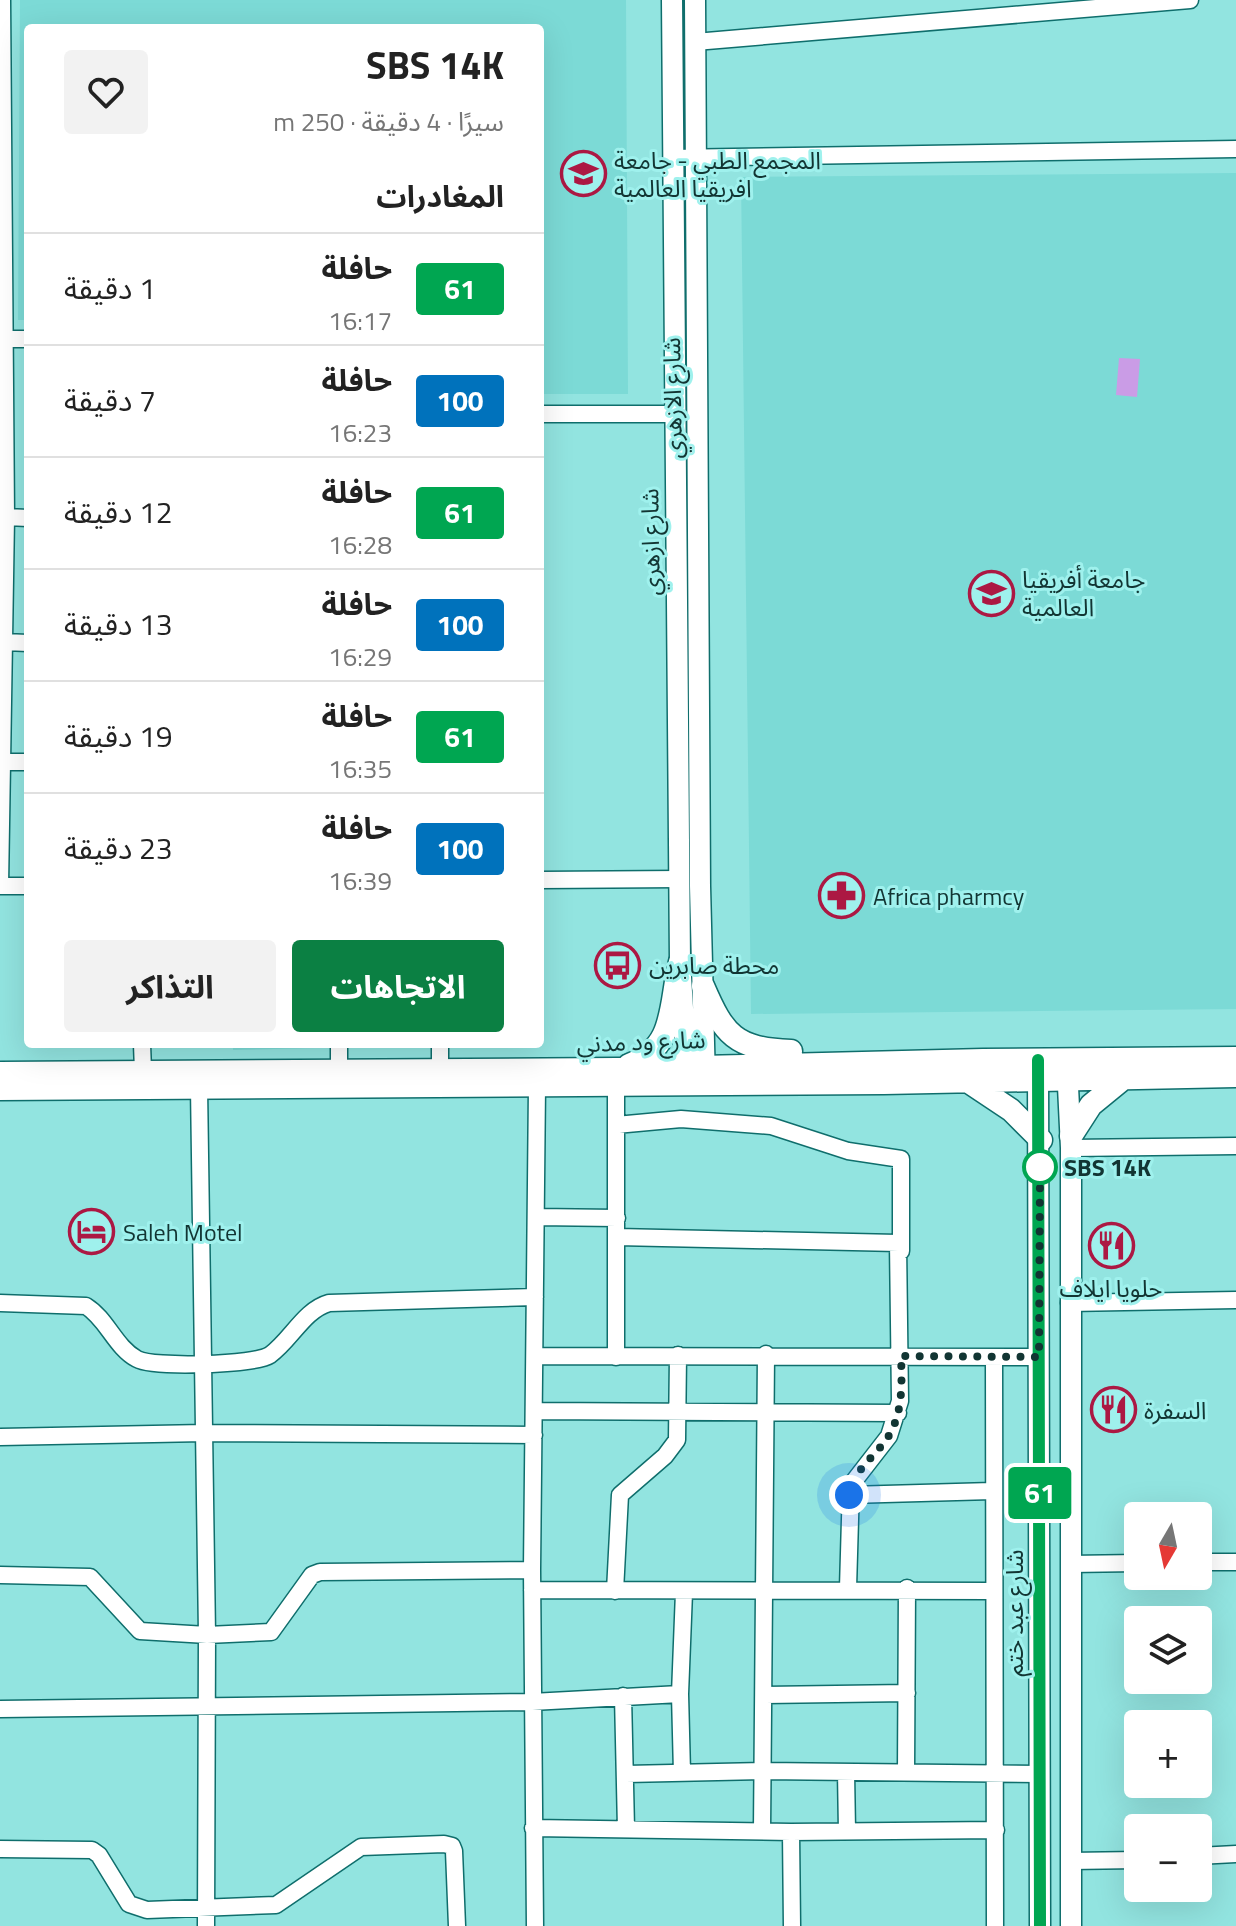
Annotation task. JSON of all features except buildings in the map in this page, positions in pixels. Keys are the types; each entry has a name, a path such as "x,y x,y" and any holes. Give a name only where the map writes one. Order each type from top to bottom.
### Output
{"highway":[{"path":"617,1077 661,1044 680,962"},
{"path":"703,986 727,1032 749,1046 794,1051 963,1051 983,1060"},
{"name":"شارع ود مدني","path":"696,1074 968,1081 1038,1070 1236,1058"},
{"name":"شارع ود مدني","path":"0,1089 537,1086 617,1077 983,1060 1038,1070"},
{"name":"شارع ود مدني","path":"1067,1069 1124,1078 1236,1076"},
{"name":"شارع ود مدني","path":"0,1073 440,1070 617,1077"},
{"path":"1071,1142 1091,1105 1124,1078"},
{"path":"968,1081 1011,1110 1041,1140"}],"main road":[{"name":"شارع ازهري","path":"672,0 675,414 690,794 680,879 680,962 696,1074"},
{"name":"شارع الازهري","path":"695,0 690,794 703,986 696,1074"},
{"path":"1067,1069 1071,1142 1071,1926"},
{"name":"شارع عبد ختم","path":"1038,1070 1041,1140 1040,1926"}],"street":[{"path":"2,0 3,444 6,517 0,886 24,886"},
{"path":"695,42 1003,8 1190,0"},
{"path":"672,158 1236,149"},
{"path":"4,339 24,339"},
{"path":"544,414 675,414"},
{"path":"6,517 24,518"},
{"path":"4,642 24,643"},
{"path":"2,762 24,762"},
{"path":"544,880 680,879"},
{"path":"142,1048 143,1071"},
{"path":"339,1048 339,1071"},
{"path":"440,1048 440,1070"},
{"path":"616,1357 617,1077"},
{"path":"535,1926 532,1570 537,1086"},
{"path":"199,1087 207,1635 206,1918"},
{"path":"616,1125 681,1119 771,1126 848,1151 901,1159 898,1413 889,1436 855,1477 849,1495 848,1588"},
{"path":"1071,1142 1236,1146"},
{"path":"536,1217 617,1218"},
{"path":"617,1237 898,1243 900,1284"},
{"path":"0,1303 86,1306 98,1313 128,1353 139,1361 204,1363 258,1361 268,1357 312,1312 329,1303 535,1297"},
{"path":"1069,1303 1236,1300"},
{"path":"536,1356 766,1354 1039,1357"},
{"path":"762,1831 766,1354"},
{"path":"615,1591 620,1495 677,1440 680,1411 678,1355"},
{"path":"994,1358 995,1926"},
{"path":"534,1411 898,1413"},
{"path":"0,1437 204,1433 534,1435"},
{"path":"849,1495 992,1491"},
{"path":"1212,1562 1236,1562"},
{"path":"1070,1564 1124,1563"},
{"path":"0,1575 90,1577 140,1631 207,1635 271,1632 312,1575 320,1572 532,1570"},
{"path":"532,1590 684,1592 907,1588 993,1591"},
{"path":"906,1772 907,1588"},
{"path":"682,1773 680,1694 684,1592"},
{"path":"765,1695 907,1693"},
{"path":"0,1709 207,1709 532,1702 680,1694"},
{"path":"623,1696 626,1829"},
{"path":"626,1774 763,1771 1040,1774"},
{"path":"846,1772 847,1831"},
{"path":"533,1828 791,1832 996,1830"},
{"path":"791,1832 792,1926"},
{"path":"0,1849 92,1850 99,1855 129,1904 137,1909 206,1918 276,1905 361,1847 444,1844 452,1846 454,1851 457,1926"},
{"path":"1212,1855 1236,1854"},
{"path":"1070,1861 1124,1860"}],"shaded area":[{"name":"المجمع الطبي - جامعة افريقيا العالمية","path":"20,0 626,0 628,394 544,394 544,24 24,24 24,320 18,320"},
{"name":"جامعة أفريقيا العالمية","path":"1236,173 1236,1009 751,1014 741,177"},
{"path":"1119,358 1140,359 1137,397 1116,395"},
{"path":"233,1048 315,1048 233,1050"}],"bus line":[{"name":"61","path":"1038,1060 1041,1140 1038,1260 1040,1926"}],"place":[{"name":"المجمع الطبي - جامعة افريقيا العالمية","path":"583,174"},
{"name":"جامعة أفريقيا العالمية","path":"991,593"},
{"name":"Africa pharmcy","path":"842,896"},
{"name":"محطة صابرين","path":"618,965"},
{"name":"SBS 14K","path":"1040,1167"},
{"name":"Saleh Motel","path":"92,1232"},
{"name":"حلويا ايلاف","path":"1111,1246"},
{"name":"السفرة","path":"1113,1410"}],"route":[{"path":"849,1495 855,1477 889,1436 898,1413 902,1383 901,1356 1039,1357 1040,1167"}]}
